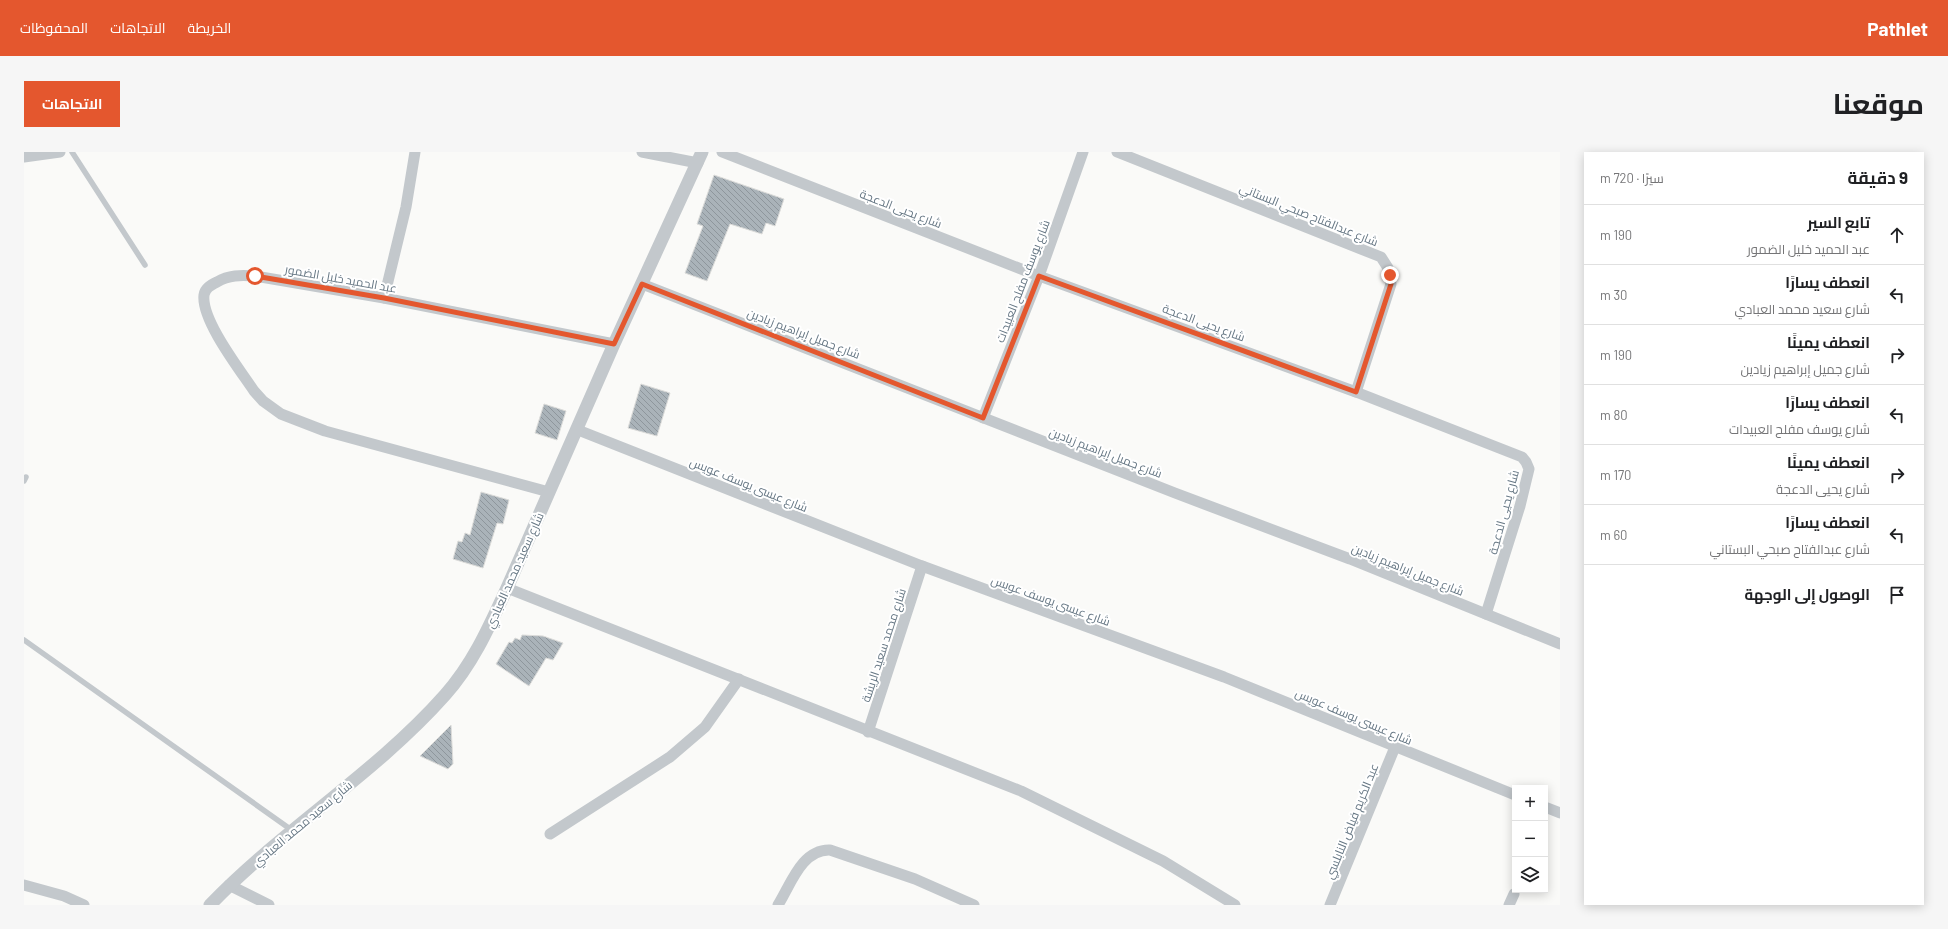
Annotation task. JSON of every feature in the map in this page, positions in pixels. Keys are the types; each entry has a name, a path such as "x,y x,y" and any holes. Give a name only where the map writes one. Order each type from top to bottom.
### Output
{"street":[{"path":"24,157 60,152"},
{"path":"384,298 406,207 415,152"},
{"path":"642,152 700,157"},
{"name":"شارع يحيى الدعجة","path":"722,152 1039,276 1356,392 1522,457 1529,469 1520,506 1486,614"},
{"name":"شارع يوسف مفلح العبيدات","path":"983,418 1039,276 1083,152"},
{"name":"شارع عبدالفتاح صبحي البستاني","path":"1117,152 1381,257 1388,268 1391,284 1356,392"},
{"name":"شارع سعيد محمد العبادي","path":"210,905 229,885 393,746 445,695 475,652 508,588 549,492 578,430 614,344 700,157"},
{"name":"عبد الحميد خليل الضمور","path":"549,492 324,430 281,414 263,401 254,392 212,326 206,312 204,294 207,288 227,276 241,275 384,298 614,344"},
{"name":"شارع جميل إبراهيم زيادين","path":"642,284 1175,493 1286,534 1560,644"},
{"name":"شارع عيسى يوسف عويس","path":"578,430 922,566 1224,678 1512,794"},
{"name":"شارع محمد سعيد الريشة","path":"868,732 922,566"},
{"path":"508,588 739,679 868,732 1021,791 1163,861 1235,905"},
{"path":"550,834 670,757 705,727 739,679"},
{"name":"عبد الكريم فياض النابلسي","path":"1330,905 1395,747"},
{"path":"1548,808 1560,813"},
{"path":"778,905 804,861 813,853 830,850 915,879 974,905"},
{"path":"24,885 64,896 84,905"},
{"path":"229,885 269,905"},
{"path":"1509,905 1514,894"}],"lane":[{"path":"72,152 145,265"},
{"path":"24,640 293,831"}],"building":[{"path":"714,175 784,199 775,226 766,223 762,234 730,224 707,281 685,273 703,226 697,224"},
{"path":"641,384 670,393 657,436 628,428"},
{"path":"544,404 566,411 557,440 535,433"},
{"path":"481,492 509,500 503,524 497,523 483,568 453,559 458,541 462,542 465,533 470,535"},
{"path":"522,635 543,636 563,643 553,660 546,658 529,686 496,664 509,642 512,643 515,638 520,640"},
{"path":"451,725 453,764 448,769 420,756"}],"route":[{"path":"255,276 384,298 614,344 642,284 983,418 1039,276 1356,392 1391,284 1390,275"}]}
